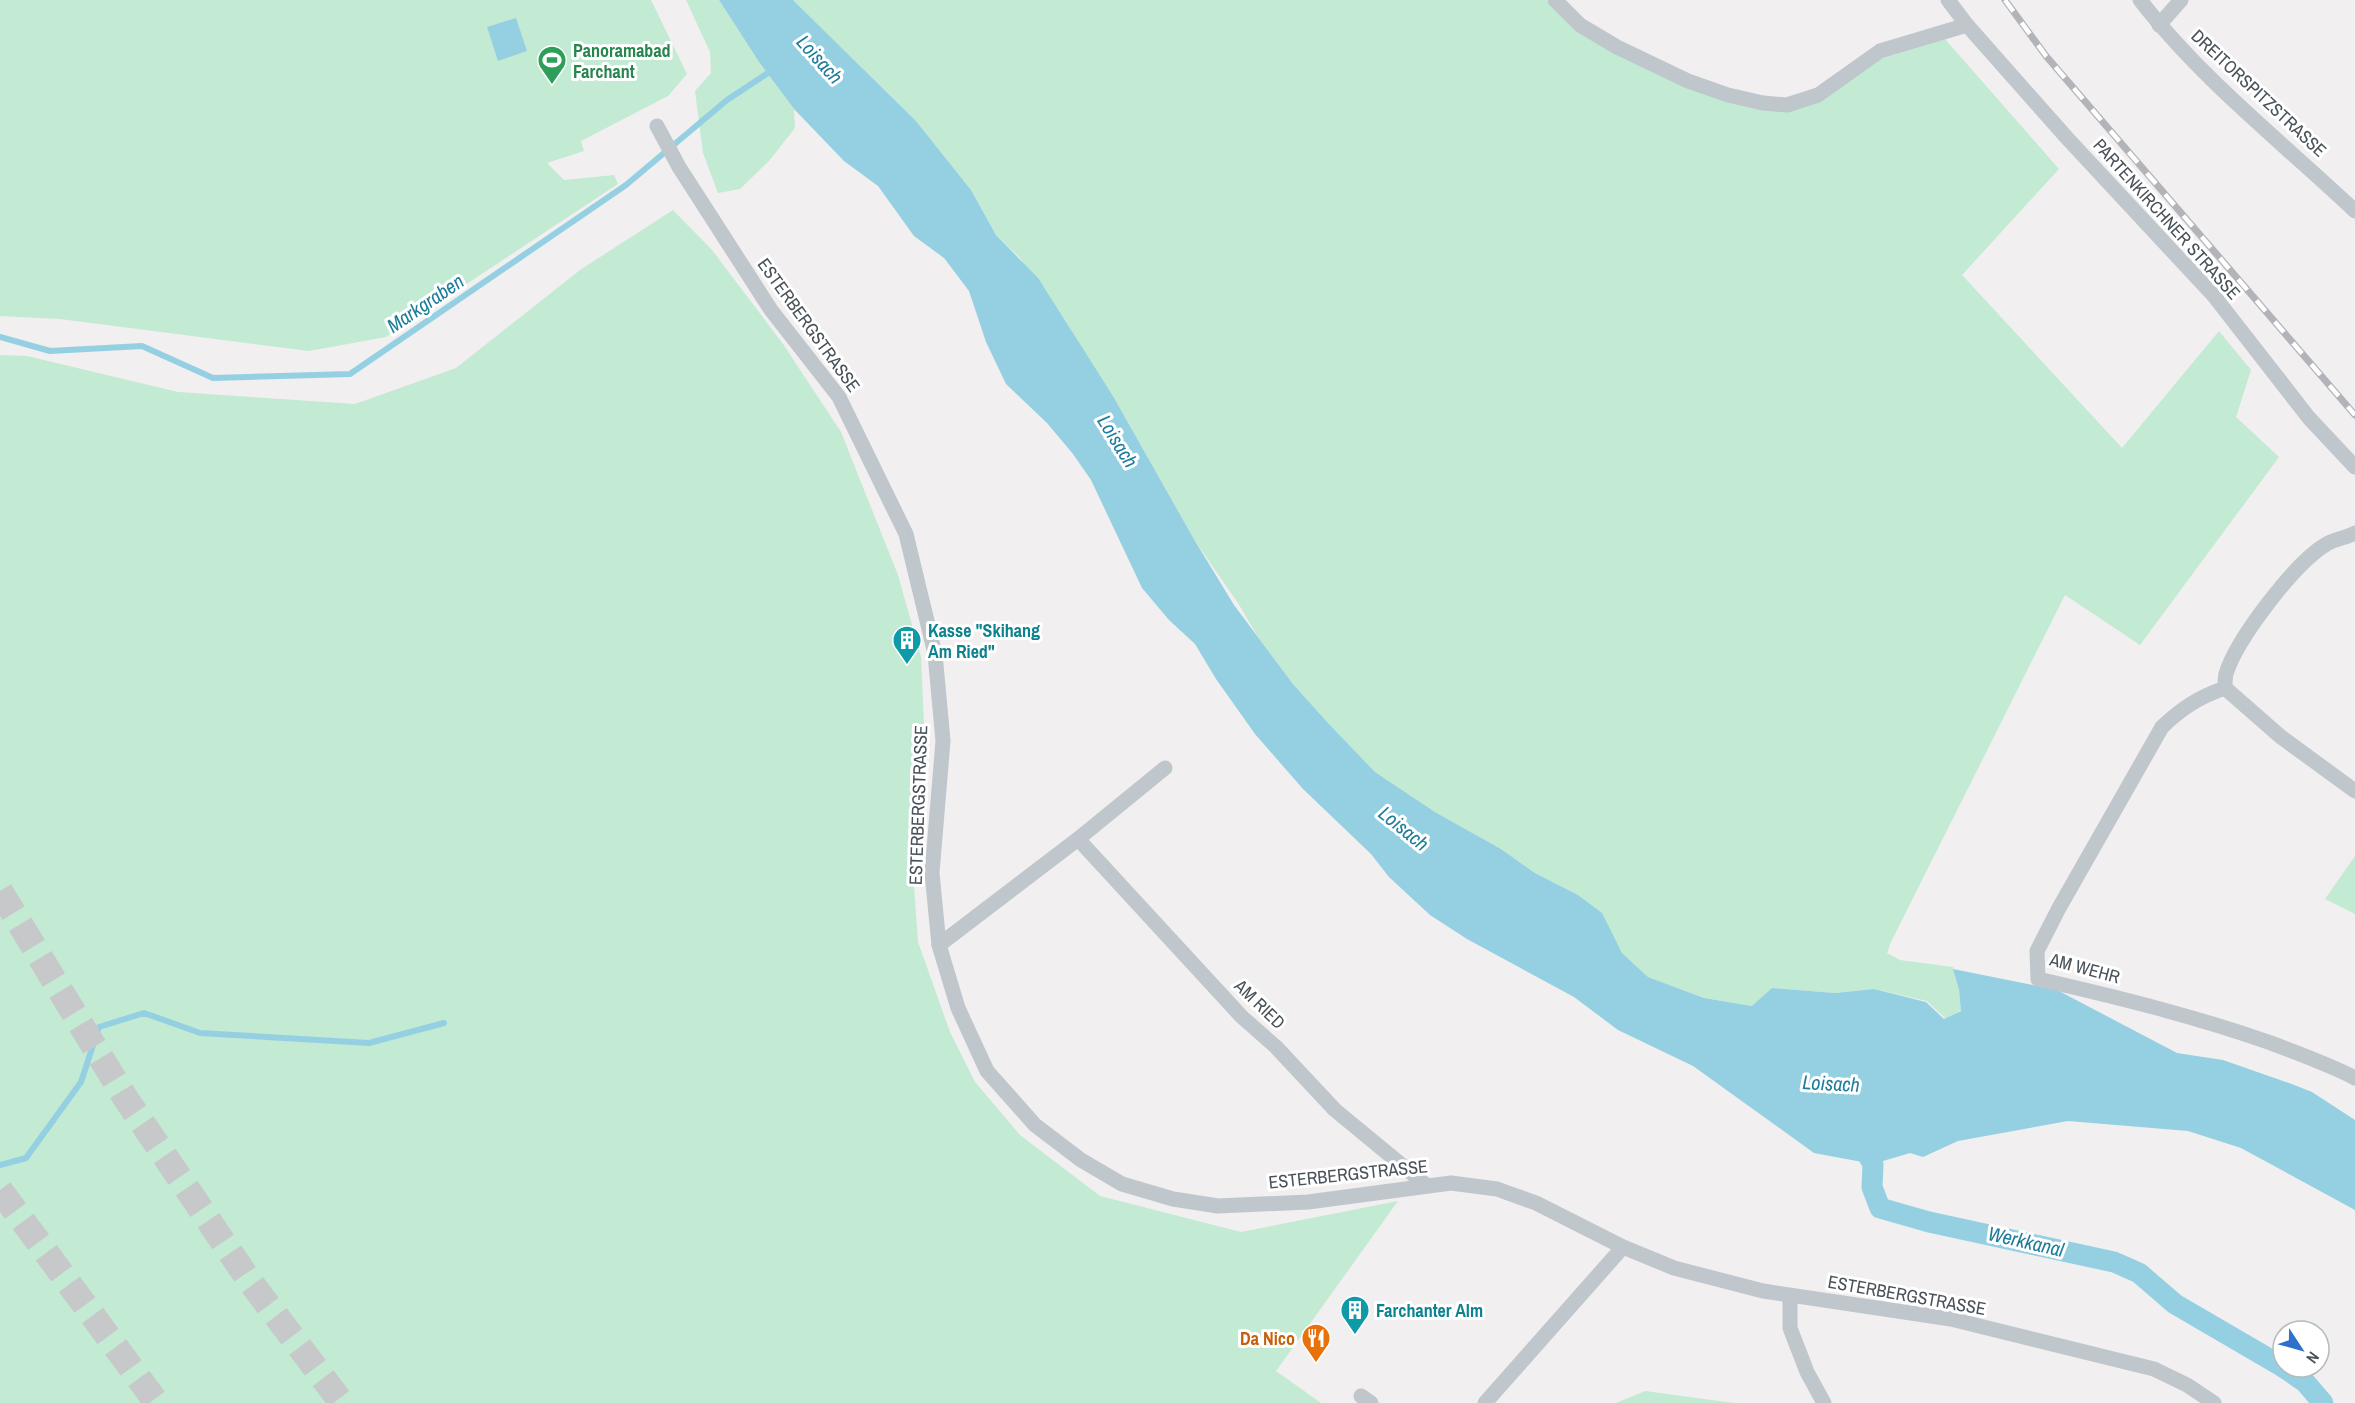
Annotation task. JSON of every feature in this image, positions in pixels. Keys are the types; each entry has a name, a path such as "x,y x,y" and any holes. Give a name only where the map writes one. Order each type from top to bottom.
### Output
{"street":[{"path":"1555,0 1580,25 1617,47 1681,78 1728,95 1763,103 1787,105 1818,95 1880,51 1967,25"},
{"name":"PARTENKIRCHNER STRASSE","path":"1948,0 1967,25 2067,138 2214,296 2309,418 2355,467"},
{"name":"DREITORSPITZSTRASSE","path":"2140,0 2159,25 2217,84 2355,211"},
{"path":"2159,25 2181,0"},
{"name":"ESTERBERGSTRASSE","path":"657,126 679,167 771,310 839,398 906,534 935,654 943,741 932,873 939,945 958,1008 987,1071 1035,1125 1081,1160 1122,1184 1173,1198 1218,1206 1308,1202 1451,1183 1497,1189 1536,1203 1623,1247 1674,1269 1790,1296 1951,1319 2154,1369 2187,1385 2214,1403"},
{"path":"2355,533 2326,544 2300,566 2262,613 2236,652 2226,675 2225,688 2281,737 2355,791"},
{"name":"AM WEHR","path":"2225,688 2202,696 2182,708 2162,727 2037,951 2038,979 2152,1005 2213,1022 2315,1060 2355,1078"},
{"path":"939,945 1078,839 1165,768"},
{"name":"AM RIED","path":"1078,839 1242,1017 1276,1047 1335,1110 1426,1185"},
{"path":"1485,1403 1623,1247"},
{"path":"1790,1296 1790,1328 1807,1372 1824,1403"}],"green space":[{"path":"0,0 651,0 687,74 668,96 581,141 584,151 547,163 564,180 614,175 618,184 386,337 309,351 60,319 0,316"},
{"path":"686,0 719,0 759,62 794,109 795,128 769,161 740,189 718,193 703,153 695,91 711,73 710,52"},
{"path":"793,0 1546,0 1577,30 1784,110 1878,60 1945,39 2059,169 1962,275 2122,448 2219,331 2251,370 2236,417 2279,457 2140,645 2065,595 1887,953 1900,960 1953,967 1961,1010 1946,1019 1927,1001 1874,989 1835,993 1772,988 1753,1006 1704,998 1648,977 1622,953 1613,936 1578,895 1535,873 1501,849 1435,812 1375,772 1329,724 1293,684 1258,637 1238,603 1195,541 1113,396 1020,258 996,235 971,190 916,121"},
{"path":"673,210 712,250 783,344 841,432 898,575 921,657 925,747 913,871 918,942 950,1032 975,1082 1020,1135 1100,1196 1241,1232 1398,1201 1276,1371 1321,1403 0,1403 0,355 27,356 178,392 355,404 456,368 580,270"},
{"path":"2355,856 2355,914 2325,899"},
{"path":"1645,1391 1734,1403 1616,1403"}],"water":[{"name":"Loisach","path":"719,0 793,0 916,121 971,190 996,235 1038,278 1113,396 1234,605 1293,684 1375,772 1435,812 1501,849 1535,873 1578,895 1602,913 1622,953 1648,977 1704,998 1752,1006 1772,988 1835,993 1874,989 1926,1002 1944,1019 1961,1011 1959,990 1953,969 2057,990 2177,1053 2223,1060 2289,1083 2312,1092 2355,1120 2355,1210 2241,1148 2188,1131 2068,1121 1958,1141 1923,1157 1910,1153 1873,1164 1814,1153 1693,1066 1618,1030 1574,997 1467,939 1430,915 1389,877 1371,854 1303,789 1255,734 1216,679 1195,644 1169,620 1142,588 1091,480 1073,454 1047,423 1006,384 986,342 969,291 944,258 914,236 878,186 844,161 794,109 759,62"},
{"path":"516,18 527,51 498,61 487,27"}],"waterway":[{"name":"Markgraben","path":"0,337 50,351 142,346 213,378 350,374 626,185 727,100 774,69"},
{"path":"0,1165 26,1158 81,1082 99,1027 144,1013 200,1033 369,1043 444,1023"},
{"name":"Werkkanal","path":"1859,1140 1873,1164 1872,1187 1880,1208 1929,1222 2114,1262 2139,1273 2175,1304 2271,1360"},
{"name":"Werkkanal","path":"2301,1379 2323,1403"}],"tunnel":[{"path":"0,891 126,1099 249,1280 342,1403"},
{"path":"0,1190 157,1403"}],"railway":[{"path":"2005,0 2046,56 2355,415"}],"place":[{"name":"Panoramabad Farchant","path":"552,86"},
{"name":"Kasse \"Skihang Am Ried\"","path":"907,666"},
{"name":"Farchanter Alm","path":"1355,1336"},
{"name":"Da Nico","path":"1316,1364"}]}
